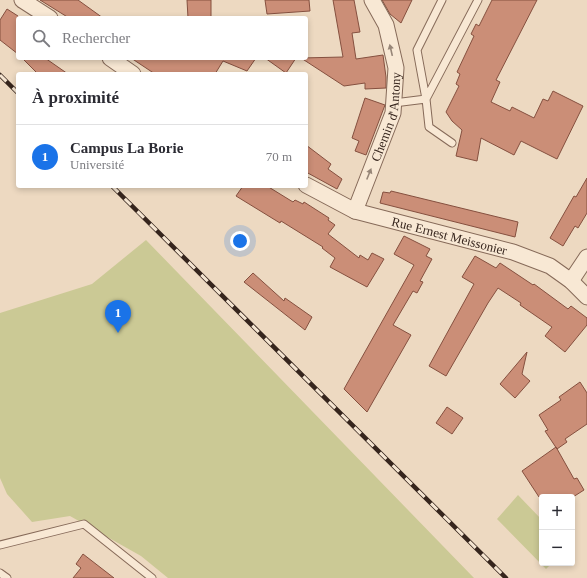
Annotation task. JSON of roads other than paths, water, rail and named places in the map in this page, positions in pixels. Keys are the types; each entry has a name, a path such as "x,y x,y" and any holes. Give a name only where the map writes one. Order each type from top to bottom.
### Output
{"street":[{"path":"22,0 47,16"},
{"name":"Chemin d'Antony","path":"355,211 393,113 394,102 396,68 386,26 372,0"},
{"path":"113,60 130,72"},
{"name":"Rue Ernest Meissonier","path":"308,186 355,211 514,252 550,266 572,281 587,297"},
{"path":"572,281 587,257"}],"lane":[{"path":"442,0 417,50 426,99 429,127 452,143"},
{"path":"426,99 478,0"},
{"path":"394,102 426,99"},
{"path":"0,545 84,524 152,578"},
{"path":"0,573 7,578"}],"railway":[{"path":"0,75 16,91"},
{"path":"114,188 506,578"}],"place":[{"name":"Campus La Borie","path":"118,333"}]}
